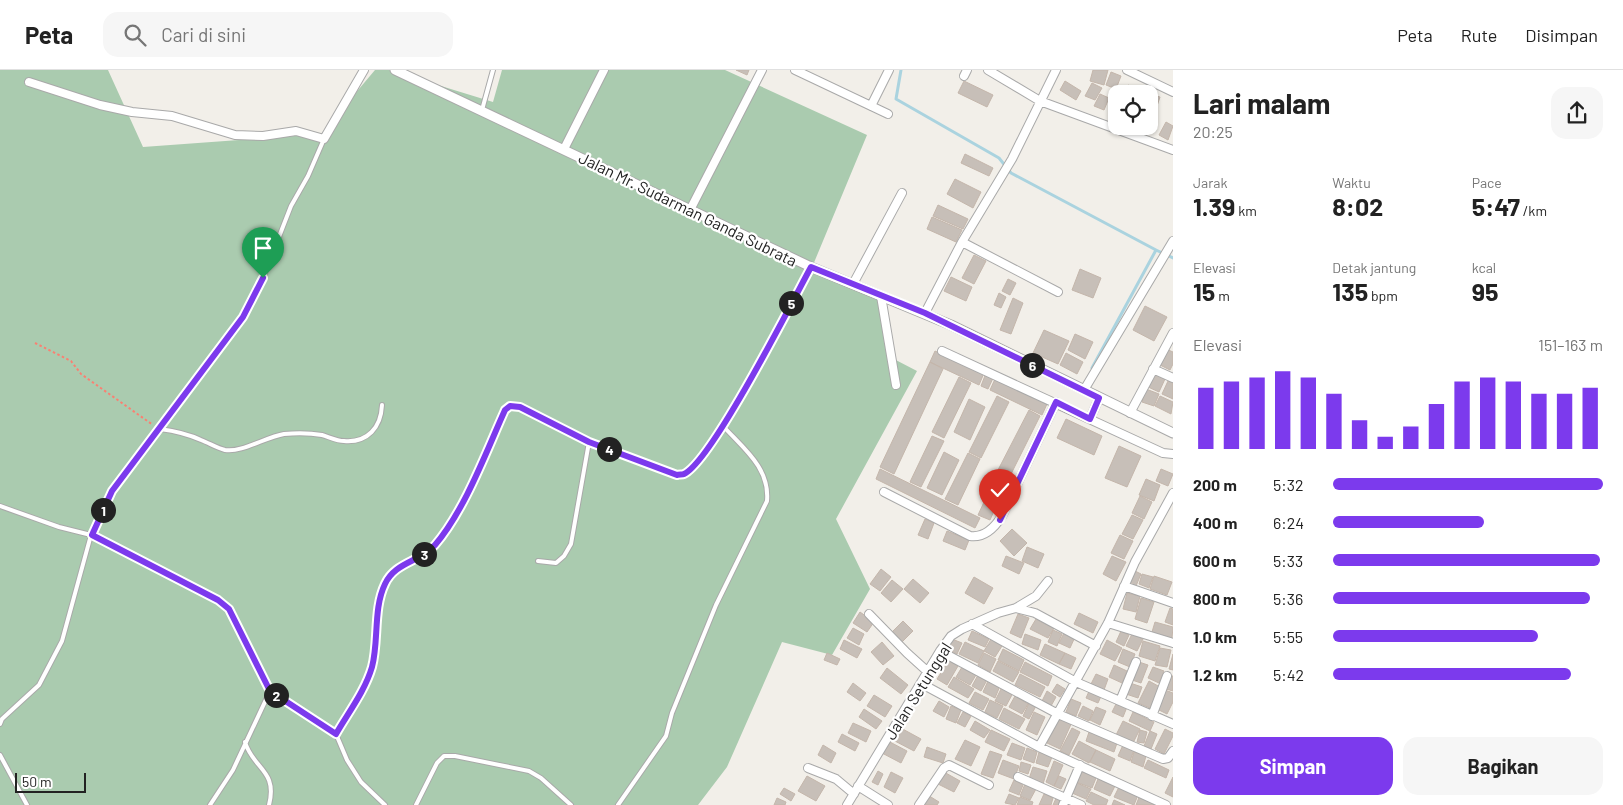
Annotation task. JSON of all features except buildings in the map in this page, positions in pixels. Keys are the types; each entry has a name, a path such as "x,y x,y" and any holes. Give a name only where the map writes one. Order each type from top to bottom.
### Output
{"street":[{"path":"30,82 100,105 132,112 172,116 234,135 263,136 296,131 324,139 364,70"},
{"name":"Jalan Mr. Sudarman Ganda Subrata","path":"396,70 811,267 925,313 1173,433"},
{"path":"564,149 604,70"},
{"path":"690,210 762,70"},
{"path":"795,70 888,114"},
{"path":"871,106 889,70"},
{"path":"988,70 1040,101 1172,148"},
{"path":"925,313 962,242 1012,158 1056,70"},
{"path":"1127,70 1173,92"},
{"path":"853,284 902,193"},
{"path":"962,242 1058,292"},
{"path":"1084,390 1172,242"},
{"path":"881,296 896,385"},
{"path":"1130,413 1153,368 1170,348 1173,334"},
{"path":"942,351 1163,453 1173,454"},
{"path":"1153,368 1173,378"},
{"path":"1090,419 1099,398"},
{"path":"884,492 970,536 984,534 997,524 1002,516 1056,402"},
{"path":"1039,747 1096,646 1124,586 1173,493"},
{"name":"Jalan Setunggal","path":"847,805 922,684 940,651 952,636 972,624 1016,608 1036,596 1048,581"},
{"path":"1124,586 1173,603"},
{"path":"1016,608 1029,610 1096,646"},
{"path":"869,614 906,653 928,672"},
{"path":"1108,623 1173,644"},
{"path":"972,624 1076,682 1173,724"},
{"path":"940,651 1058,714 1163,759 1168,758 1173,752"},
{"path":"1120,701 1136,662"},
{"path":"1152,716 1167,676"},
{"path":"922,684 1039,747 1166,805"},
{"path":"919,805 944,768 949,765 989,785"},
{"path":"1064,801 1080,765"},
{"path":"808,768 836,779 854,794"},
{"path":"1018,777 1064,801 1081,805"},
{"path":"858,786 888,805"}],"lane":[{"path":"482,110 493,70"},
{"path":"0,724 2,719 39,685 62,641 92,535 112,491 243,317 273,256 291,206 308,176 324,139"},
{"path":"336,734 363,689 372,667 385,584 393,572 405,562 422,556 440,538 488,450 505,410 510,406 520,407 589,442 677,475 685,474 723,426 811,267"},
{"path":"160,429 180,432 226,450 235,450 270,436 293,433 322,435 343,442 358,440 368,436 378,427 382,418 382,405"},
{"path":"618,805 666,736 672,713 716,605 767,501 768,491 763,472 723,426"},
{"path":"538,561 556,563 564,556 571,544 589,442"},
{"path":"0,506 59,527 92,535 218,600 229,609 270,691 336,734 347,760 361,782 385,805"},
{"path":"210,805 233,770 270,691"},
{"path":"0,713 2,719"},
{"path":"246,742 248,751 267,774 273,791 269,805"},
{"path":"0,754 27,805"},
{"path":"416,805 437,763 444,756 455,756 529,771 541,778 571,805"}],"path":[{"path":"35,343 71,361 81,374 147,423 160,429"}],"green space":[{"path":"0,70 108,70 143,147 321,134 375,70 389,70 493,102 502,70 725,70 867,135 813,265 878,300 890,357 917,371 836,519 870,589 832,655 782,642 727,767 698,805 0,805"}],"waterway":[{"path":"901,70 896,99 999,158 1011,173 1156,250"},
{"path":"1092,368 1156,250 1173,258"}],"route":[{"path":"263,278 243,317 112,491 92,535 218,600 229,609 270,691 336,734 363,689 372,667 385,584 393,572 405,562 422,556 440,538 455,515 488,450 505,410 510,406 520,407 589,442 677,475 685,474 723,426 811,267 925,313 1099,398 1090,419 1056,402 1000,520"}]}
